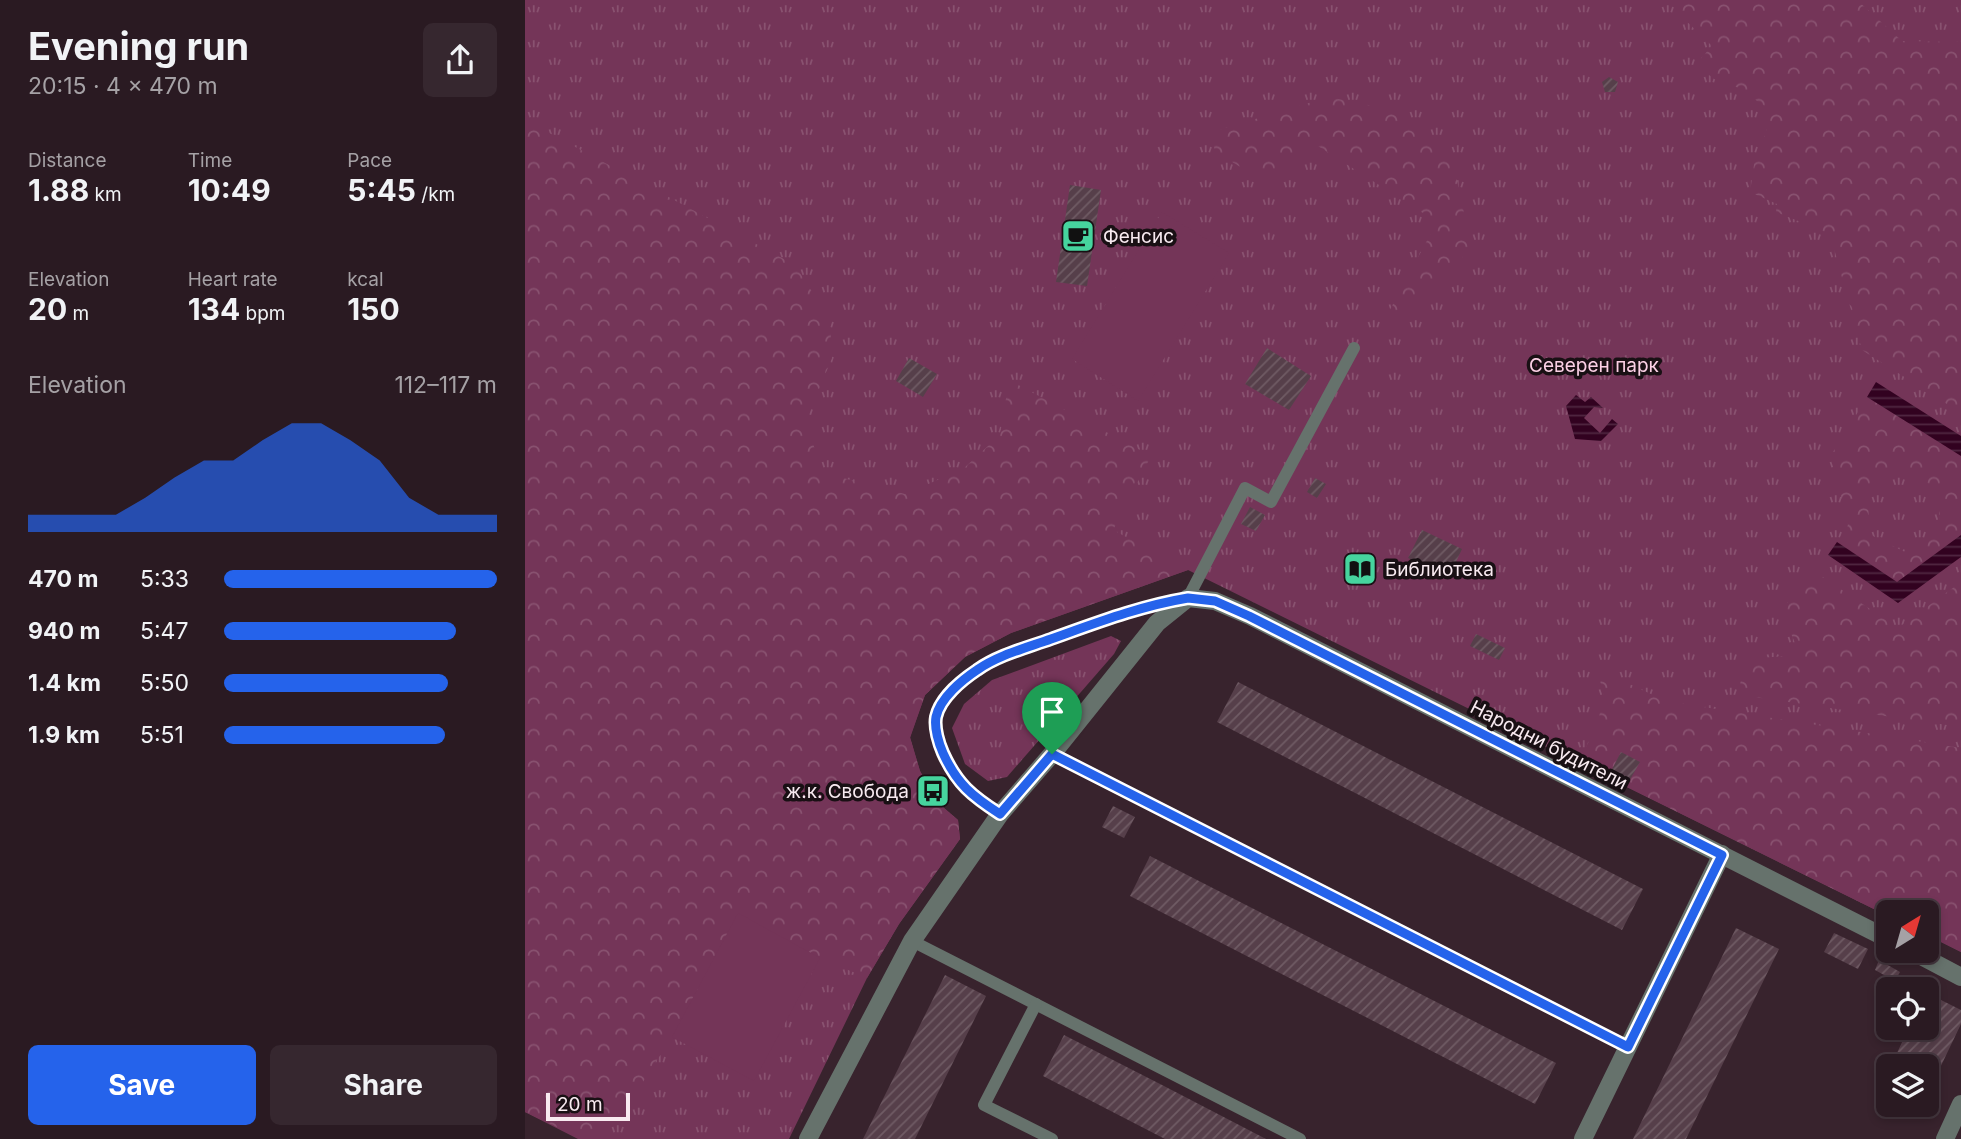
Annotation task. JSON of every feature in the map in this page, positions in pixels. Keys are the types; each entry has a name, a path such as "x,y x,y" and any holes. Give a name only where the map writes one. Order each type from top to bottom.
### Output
{"street":[{"path":"808,1139 912,941 1000,814 1157,623 1188,598"},
{"name":"Народни будители","path":"1188,598 1215,601 1249,616 1876,933"},
{"path":"1583,1139 1722,855"},
{"path":"1935,963 1961,977"},
{"path":"1945,1139 1961,1104"}],"lane":[{"path":"1000,814 977,800 961,785 952,773 939,743 936,717 950,693 978,669 1013,652 1149,605 1188,598 1245,488 1271,502 1354,348"},
{"path":"1052,754 1628,1047"},
{"path":"912,941 1300,1139"},
{"path":"1036,1004 984,1105 1052,1139"}],"green space":[{"name":"Северен парк","path":"525,0 1961,0 1961,952 1939,941 1939,900 1876,900 1876,910 1188,570 1011,633 965,657 925,695 910,738 920,771 937,802 958,820 960,839 899,924 867,978 789,1139 578,1139 525,1112"},
{"path":"1687,0 1857,0 1902,41 1961,42 1961,413 1862,350 1830,234 1776,212 1777,204 1750,192 1755,158 1767,131 1767,108 1739,88 1714,79 1696,64 1712,46 1676,11"},
{"path":"1329,97 1403,112 1451,151 1471,247 1431,295 1378,332 1437,222 1307,139 1275,188 1214,151 1215,131"},
{"path":"525,120 795,265 830,320 832,358 805,423 824,473 905,494 963,469 1000,435 1009,380 1151,456 1113,530 1188,570 1011,633 965,657 925,695 910,737 920,771 937,802 958,820 960,839 899,924 867,978 820,958 738,914 672,1037 630,1102 582,1139 525,1112"},
{"path":"1162,212 1229,253 1138,401 1072,359"},
{"path":"1867,397 1961,456 1961,535 1897,583 1837,542 1848,525 1831,455 1842,438 1849,442 1856,431 1849,427","holes":["1902,469 1938,489 1940,530 1907,553 1869,534 1868,488"]},
{"path":"1811,569 1898,628 1961,582 1961,727 1740,695 1741,667 1758,658 1800,655 1785,619 1791,585"},
{"path":"1111,636 1121,641 1114,654 1007,777 988,781 965,764 952,728 964,704 992,680"},
{"path":"1597,669 1666,701 1961,748 1961,952 1939,941 1939,900 1876,900 1876,910 1578,763 1597,725 1604,696"},
{"path":"738,913 820,958 754,1081 672,1037"}],"shaded area":[{"path":"1876,382 1961,436 1961,456 1867,397"},
{"path":"1576,395 1585,402 1591,397 1603,408 1594,407 1584,418 1600,433 1612,419 1618,424 1601,441 1575,439 1566,406"},
{"path":"1961,535 1961,557 1898,603 1828,555 1837,542 1897,582"}],"building":[{"path":"1609,77 1618,82 1615,92 1605,92 1602,82"},
{"name":"Фенсис","path":"1070,185 1101,190 1087,286 1056,282"},
{"path":"1267,348 1311,376 1289,410 1245,384"},
{"path":"909,358 937,374 923,397 896,381"},
{"path":"1315,478 1326,484 1317,498 1307,492"},
{"path":"1250,507 1265,515 1256,531 1241,524"},
{"path":"1422,530 1462,549 1449,577 1408,558"},
{"path":"1476,634 1505,648 1499,660 1470,646"},
{"path":"1238,682 1643,889 1622,930 1217,722"},
{"path":"1621,752 1640,762 1627,785 1609,775"},
{"path":"1113,806 1135,817 1124,838 1102,827"},
{"path":"1150,856 1556,1063 1535,1104 1130,896"},
{"path":"1736,928 1779,949 1686,1139 1633,1139"},
{"path":"1834,933 1868,949 1858,969 1824,952"},
{"path":"1878,963 1884,963 1900,972 1897,977 1888,977 1875,970"},
{"path":"945,975 986,996 915,1139 863,1139"},
{"path":"1939,999 1961,1010 1961,1024 1939,1070 1939,1054 1897,1054 1903,1040 1939,1040"},
{"path":"1064,1035 1266,1139 1165,1139 1043,1076"}],"place":[{"name":"Фенсис","path":"1078,236"},
{"name":"Библиотека","path":"1360,569"},
{"name":"ж.к. Свобода","path":"933,791"}],"route":[{"path":"1188,598 1215,601 1722,855 1628,1047 1052,754 1000,814 977,800 952,773 939,743 936,717 950,693 978,669 1013,652 1149,605 1188,598"}]}
